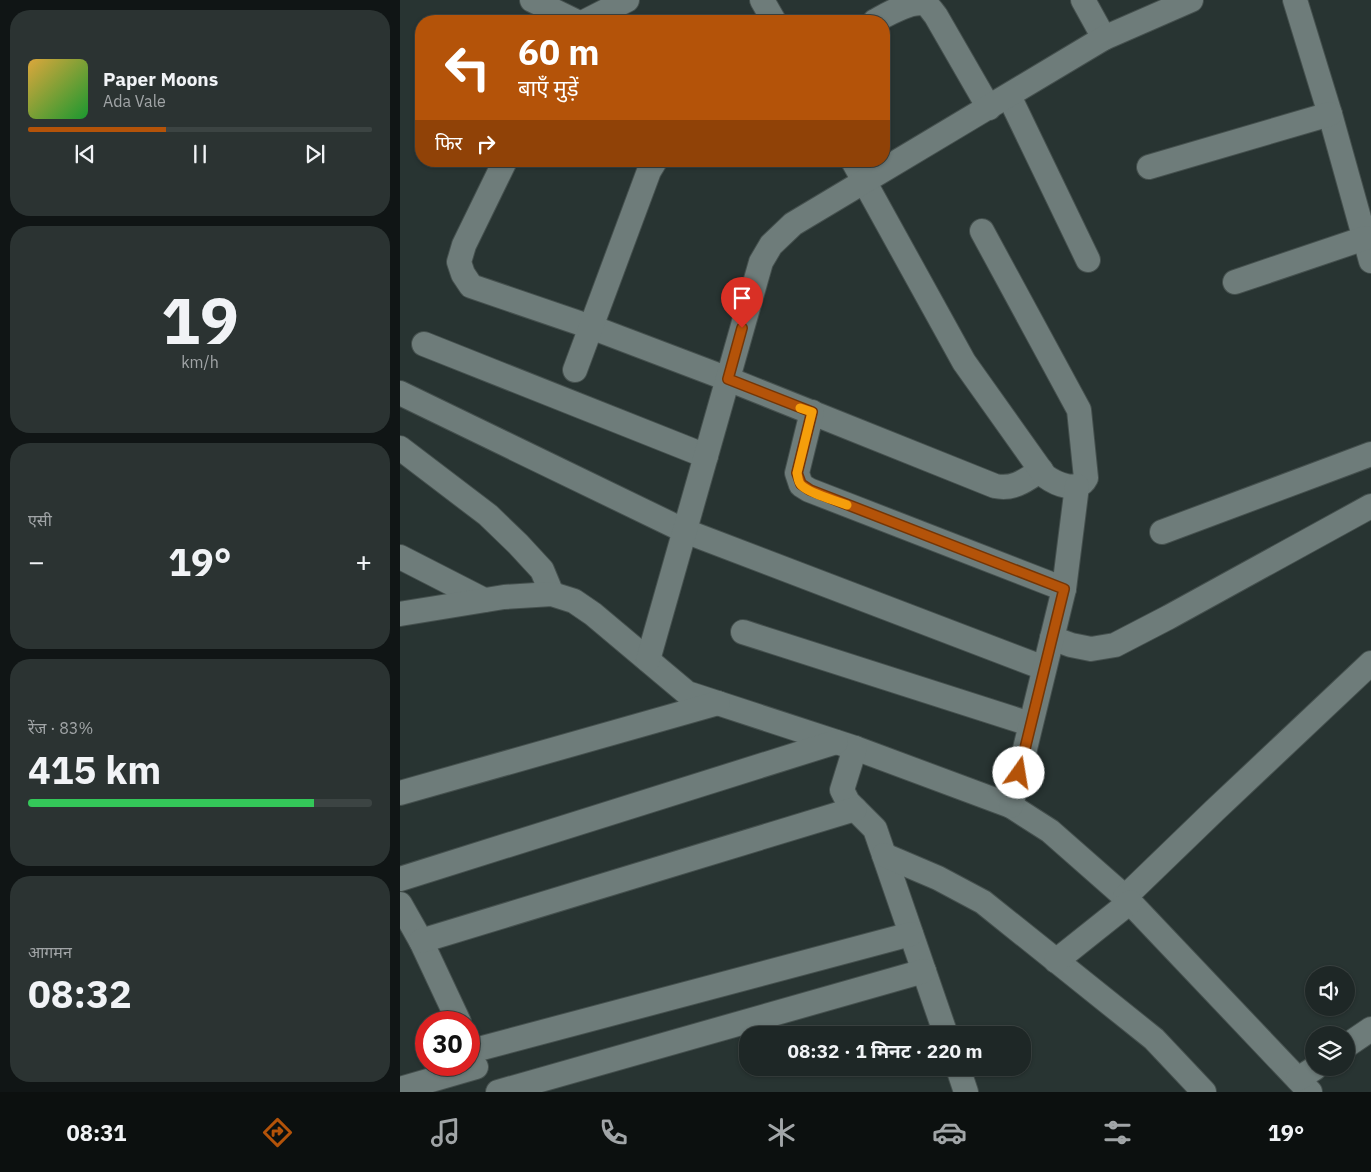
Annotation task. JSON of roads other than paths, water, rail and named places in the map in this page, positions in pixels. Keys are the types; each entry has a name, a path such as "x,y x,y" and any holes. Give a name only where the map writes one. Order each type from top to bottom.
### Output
{"street":[{"path":"532,0 563,15"},
{"path":"598,15 627,0"},
{"path":"762,0 771,15"},
{"path":"1083,0 1104,38"},
{"path":"648,660 761,262 771,245 793,224 1104,38 1191,0"},
{"path":"1296,0 1371,261"},
{"path":"886,15 906,4 917,1 926,4 936,16 989,108"},
{"path":"1009,96 1088,260"},
{"path":"1149,168 1330,114"},
{"path":"502,167 464,245 460,262 463,274 471,286 590,327 728,379 995,486 1004,488 1016,486 1041,470"},
{"path":"575,370 651,167"},
{"path":"856,167 964,362 1041,470 1052,482 1077,486 1086,478 1079,410 982,231"},
{"path":"1235,282 1365,238"},
{"path":"424,344 706,456"},
{"path":"400,393 685,531 1044,668"},
{"path":"812,412 797,473 801,484 810,490 1064,589"},
{"path":"400,448 488,515 506,532 542,570 552,594"},
{"path":"1162,532 1371,454"},
{"path":"1011,806 1064,589 1077,486"},
{"path":"1052,638 1091,649 1115,645 1371,506"},
{"path":"400,556 484,600"},
{"path":"400,614 504,597 552,594 574,601 580,605 687,693 846,745 1011,806 1050,831 1128,900 1308,1080"},
{"path":"743,632 1030,724"},
{"path":"1056,961 1128,900 1214,811 1371,663"},
{"path":"400,792 718,703"},
{"path":"846,745 842,790 848,802 875,828 943,1026"},
{"path":"400,879 846,745"},
{"path":"421,941 855,809"},
{"path":"884,855 938,878 983,902 1154,1039 1204,1092"},
{"path":"400,904 421,941 454,1011"},
{"path":"480,1053 911,934"},
{"path":"498,1092 924,972"},
{"path":"1355,1040 1371,1029"},
{"path":"400,1089 428,1076"},
{"path":"479,1076 484,1092"},
{"path":"961,1076 966,1092"}]}
